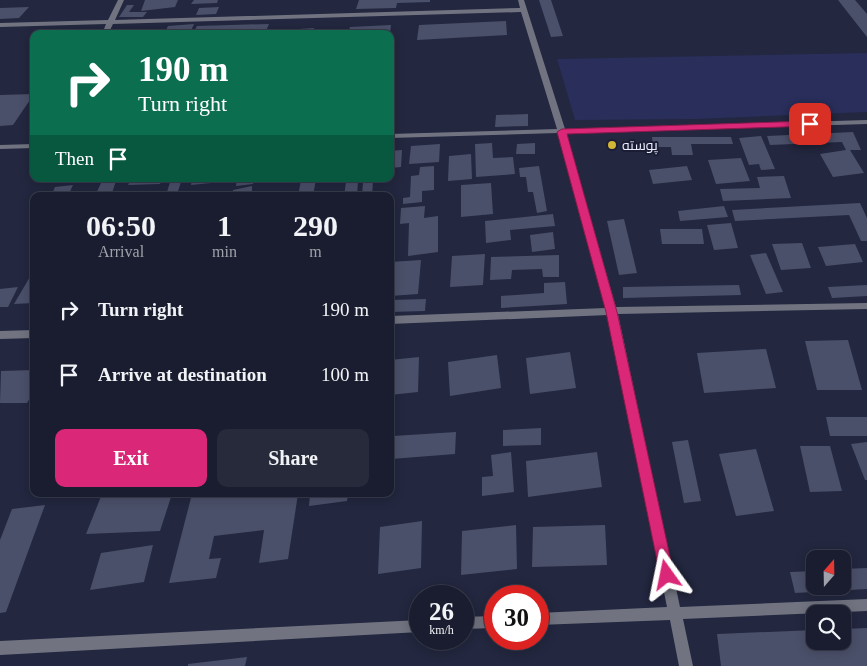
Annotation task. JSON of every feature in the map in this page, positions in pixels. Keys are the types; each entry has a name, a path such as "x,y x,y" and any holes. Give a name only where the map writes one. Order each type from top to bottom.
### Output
{"street":[{"path":"106,30 121,0"},
{"path":"0,25 522,5 562,132 612,312 686,666"},
{"path":"394,136 867,122"},
{"path":"0,147 30,146"},
{"path":"394,320 867,306"},
{"path":"0,335 30,334"},
{"path":"549,619 675,612 867,605"},
{"path":"0,648 409,627"}],"shaded area":[{"path":"867,53 867,112 696,119 575,120 557,59"}],"building":[{"path":"145,0 178,0 175,7 141,11"},
{"path":"194,0 218,0 217,3 191,4"},
{"path":"359,0 430,0 430,2 397,3 396,8 356,9"},
{"path":"539,0 551,0 563,36 551,37"},
{"path":"838,0 855,0 867,14 867,37"},
{"path":"127,5 134,5 129,12 147,12 143,17 119,17"},
{"path":"29,7 19,18 0,19 0,8"},
{"path":"219,7 216,14 196,15 199,8"},
{"path":"506,21 507,35 417,40 419,25"},
{"path":"194,24 191,30 166,30 168,26"},
{"path":"269,24 266,30 195,30 197,26"},
{"path":"391,25 390,30 349,30 350,27"},
{"path":"314,28 313,30 283,30"},
{"path":"30,94 30,100 13,125 0,126 0,95"},
{"path":"528,114 528,126 495,127 496,115"},
{"path":"853,132 861,150 850,150 864,173 833,177 820,154 846,150 842,142 770,145 767,136"},
{"path":"761,136 775,169 761,170 759,164 749,165 739,138"},
{"path":"652,137 731,137 733,144 691,144 693,155 672,155 671,147 653,147"},
{"path":"492,143 493,158 513,157 515,174 476,177 475,144"},
{"path":"535,143 535,154 516,154 517,144"},
{"path":"440,144 439,162 409,164 411,146"},
{"path":"402,150 401,167 394,168 394,151"},
{"path":"471,154 472,179 448,181 449,156"},
{"path":"741,158 750,181 716,184 708,160"},
{"path":"434,166 434,190 422,191 422,202 403,204 403,198 410,197 411,176 419,175 420,167"},
{"path":"539,166 547,211 537,213 533,192 528,192 526,177 520,177 519,168"},
{"path":"687,166 692,180 653,184 649,170"},
{"path":"784,176 791,198 723,201 720,189 760,188 757,177"},
{"path":"116,182 112,192 97,192 101,183"},
{"path":"130,182 161,182 160,184 128,185"},
{"path":"170,182 181,182 178,191 167,192"},
{"path":"192,182 211,182 211,183 191,185"},
{"path":"237,182 253,182 253,184 236,186"},
{"path":"301,182 315,182 314,192 299,192"},
{"path":"346,182 358,182 357,192 345,192"},
{"path":"363,182 373,182 372,192 362,192"},
{"path":"491,183 493,214 461,217 461,185"},
{"path":"73,185 70,192 53,192 55,187"},
{"path":"252,186 252,192 233,192 233,190"},
{"path":"860,203 867,218 867,241 861,241 849,215 735,221 732,210"},
{"path":"425,206 424,218 438,216 438,252 408,256 409,223 400,224 401,208"},
{"path":"724,206 728,217 680,221 678,211"},
{"path":"553,214 555,226 510,230 511,240 486,243 485,221"},
{"path":"624,219 637,273 619,275 607,221"},
{"path":"731,223 738,248 714,250 707,225"},
{"path":"660,229 702,229 704,244 662,244"},
{"path":"553,232 555,249 532,252 530,235"},
{"path":"802,243 811,268 781,270 772,244"},
{"path":"855,244 863,262 826,266 818,247"},
{"path":"766,253 783,292 766,294 750,255"},
{"path":"485,254 483,285 450,287 452,256"},
{"path":"559,255 559,277 543,277 542,269 512,270 511,279 490,280 491,257"},
{"path":"421,260 418,294 394,296 394,262"},
{"path":"30,277 30,303 14,304"},
{"path":"565,282 567,304 501,308 501,296 544,293 544,283"},
{"path":"739,285 741,295 623,298 623,287"},
{"path":"867,285 867,296 832,298 828,287"},
{"path":"18,287 8,307 0,307 0,289"},
{"path":"426,299 425,311 394,312 394,300"},
{"path":"848,340 862,390 817,390 805,341"},
{"path":"766,349 776,388 704,393 697,353"},
{"path":"570,352 576,388 530,394 526,358"},
{"path":"497,355 501,388 450,396 448,362"},
{"path":"419,357 418,392 394,395 394,360"},
{"path":"30,370 30,398 27,403 0,403 1,371"},
{"path":"826,417 867,417 867,436 830,436"},
{"path":"541,428 541,445 503,446 503,430"},
{"path":"456,432 455,454 394,459 394,436"},
{"path":"688,440 701,501 684,503 672,442"},
{"path":"867,442 867,480 865,480 851,444"},
{"path":"800,446 830,446 842,491 810,492"},
{"path":"756,449 774,511 736,516 719,454"},
{"path":"511,452 514,492 482,496 482,477 493,476 491,455"},
{"path":"597,452 602,487 528,497 526,461"},
{"path":"101,497 171,497 160,531 86,534"},
{"path":"191,497 298,497 288,559 259,563 264,530 214,536 209,559 221,558 216,578 169,583"},
{"path":"310,497 348,497 347,501 309,506"},
{"path":"45,505 6,612 0,613 0,540 12,509"},
{"path":"422,521 421,568 378,574 380,527"},
{"path":"516,525 517,569 461,575 462,531"},
{"path":"605,525 607,565 532,567 533,527"},
{"path":"153,545 144,582 90,590 101,553"},
{"path":"867,568 867,589 851,590 851,569"},
{"path":"806,571 806,592 795,593 790,572"},
{"path":"867,628 867,666 721,666 717,634 806,630 806,650 851,650 851,629"},
{"path":"247,657 245,666 188,666 188,664"}],"place":[{"name":"پوسته","path":"612,145"}],"route":[{"path":"667,575 612,312 562,132 810,124"}]}
